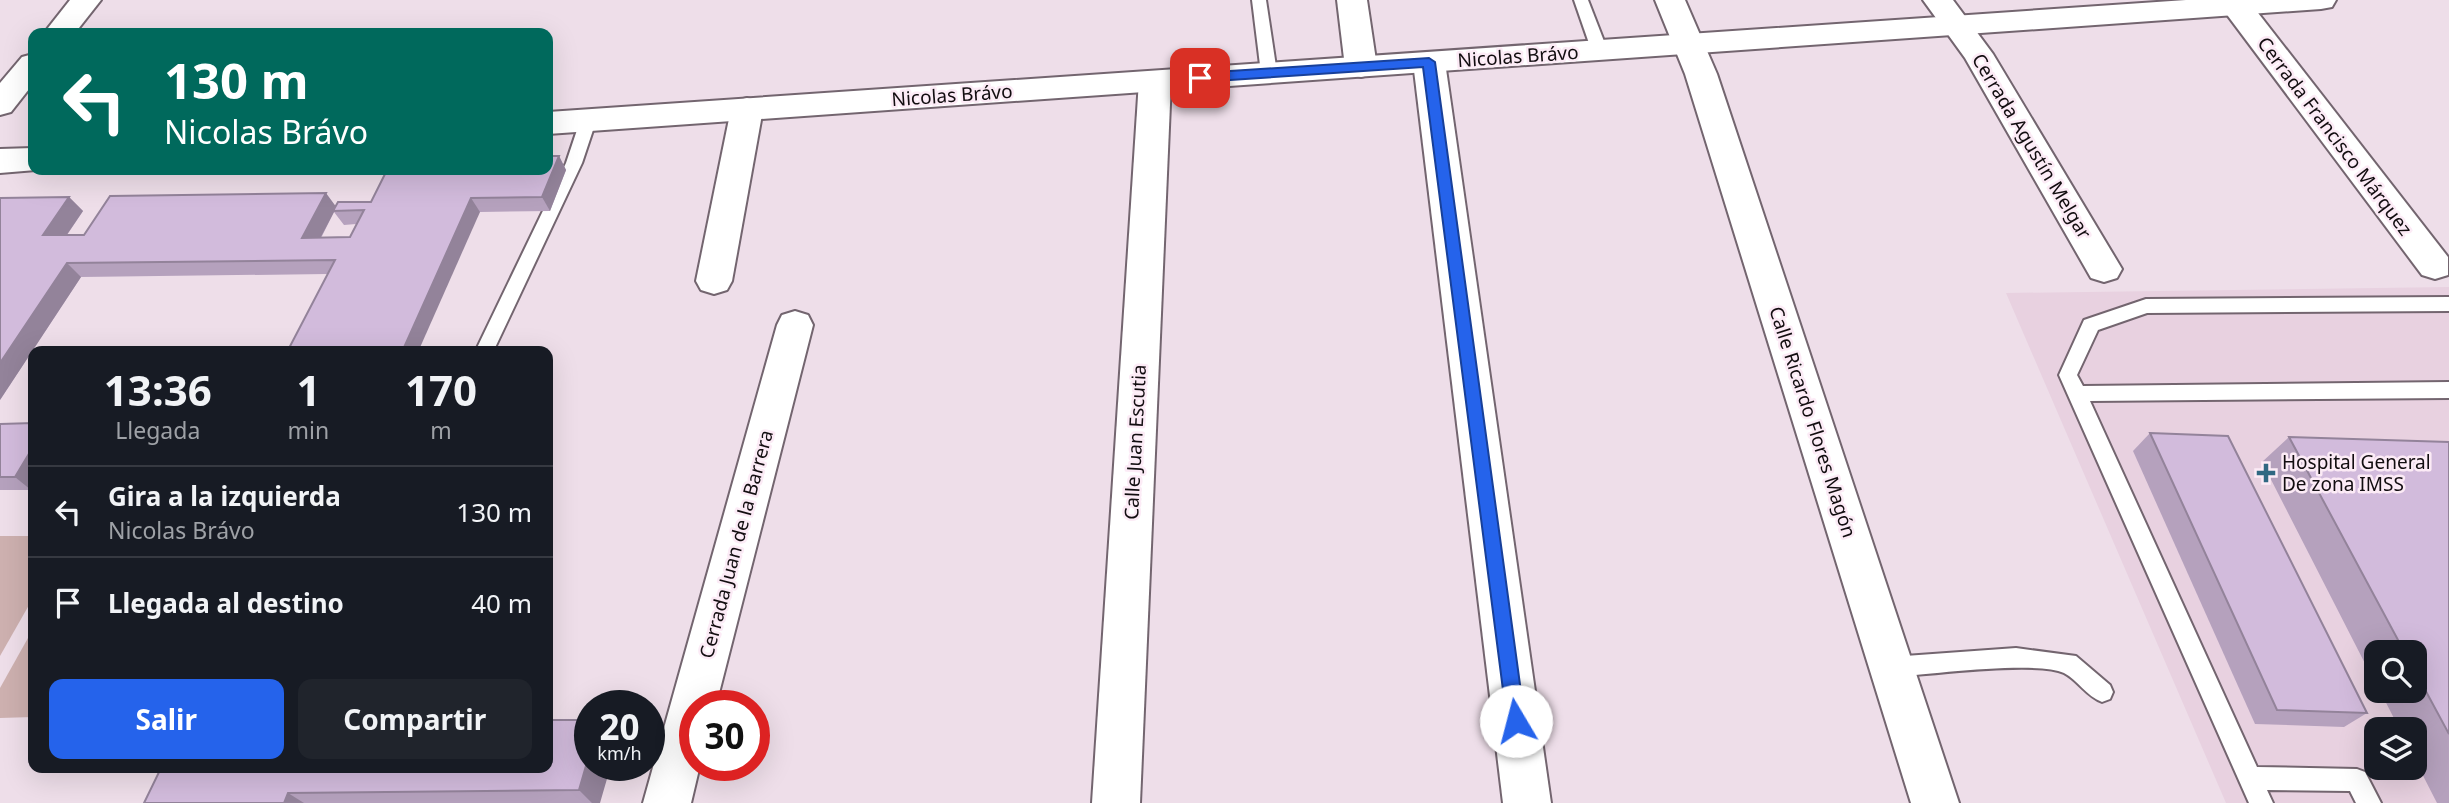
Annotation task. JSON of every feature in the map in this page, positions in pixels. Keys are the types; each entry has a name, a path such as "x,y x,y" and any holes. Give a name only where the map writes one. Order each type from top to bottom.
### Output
{"street":[{"path":"63,28 86,0"},
{"path":"1352,0 1361,66"},
{"name":"Calle Ricardo Flores Magón","path":"1670,0 1701,74 1935,803"},
{"name":"Cerrada Agustín Melgar","path":"1938,0 1978,54 2104,269"},
{"name":"Nicolas Brávo","path":"553,123 2321,0"},
{"name":"Cerrada Francisco Márquez","path":"2235,5 2435,266"},
{"path":"1429,62 1527,803"},
{"path":"0,104 28,70"},
{"name":"Calle Juan Escutia","path":"1116,803 1154,81"},
{"path":"714,281 747,109"},
{"path":"0,161 28,159"},
{"name":"Cerrada Juan de la Barrera","path":"667,803 795,325"}],"lane":[{"path":"1259,0 1269,73"},
{"path":"1581,0 1599,49"},
{"path":"487,346 574,163 589,121"},
{"path":"2260,803 2068,375 2091,325 2146,306 2447,306"},
{"path":"2076,394 2449,390"},
{"path":"1891,667 2016,657 2068,663 2102,692"},
{"path":"2249,778 2357,780 2369,803"}],"shaded area":[{"name":"Hospital General De zona IMSS","path":"2449,287 2449,803 2226,803 2006,293"},
{"path":"0,536 28,536 28,607 0,656"},
{"path":"28,638 28,717 0,718 0,688"}],"building":[{"path":"553,156 559,156 553,170"},
{"path":"384,175 551,175 542,197 471,198 405,346 290,346 335,260 67,263 0,363 0,198 69,197 43,235 84,235 110,196 326,193 302,238 350,237 364,210 333,211 338,202 371,202"},
{"path":"28,423 28,455 15,477 0,477 0,424"},
{"path":"2150,433 2228,436 2367,713 2277,710"},
{"path":"2289,437 2449,442 2449,734 2427,693 2427,640 2398,640"},
{"path":"553,720 574,720 574,781 582,781 579,790 288,793 284,803 144,803 159,773 553,773"}],"place":[{"name":"Hospital General De zona IMSS","path":"2266,473"}],"route":[{"path":"1200,78 1429,62 1516,721"}]}
